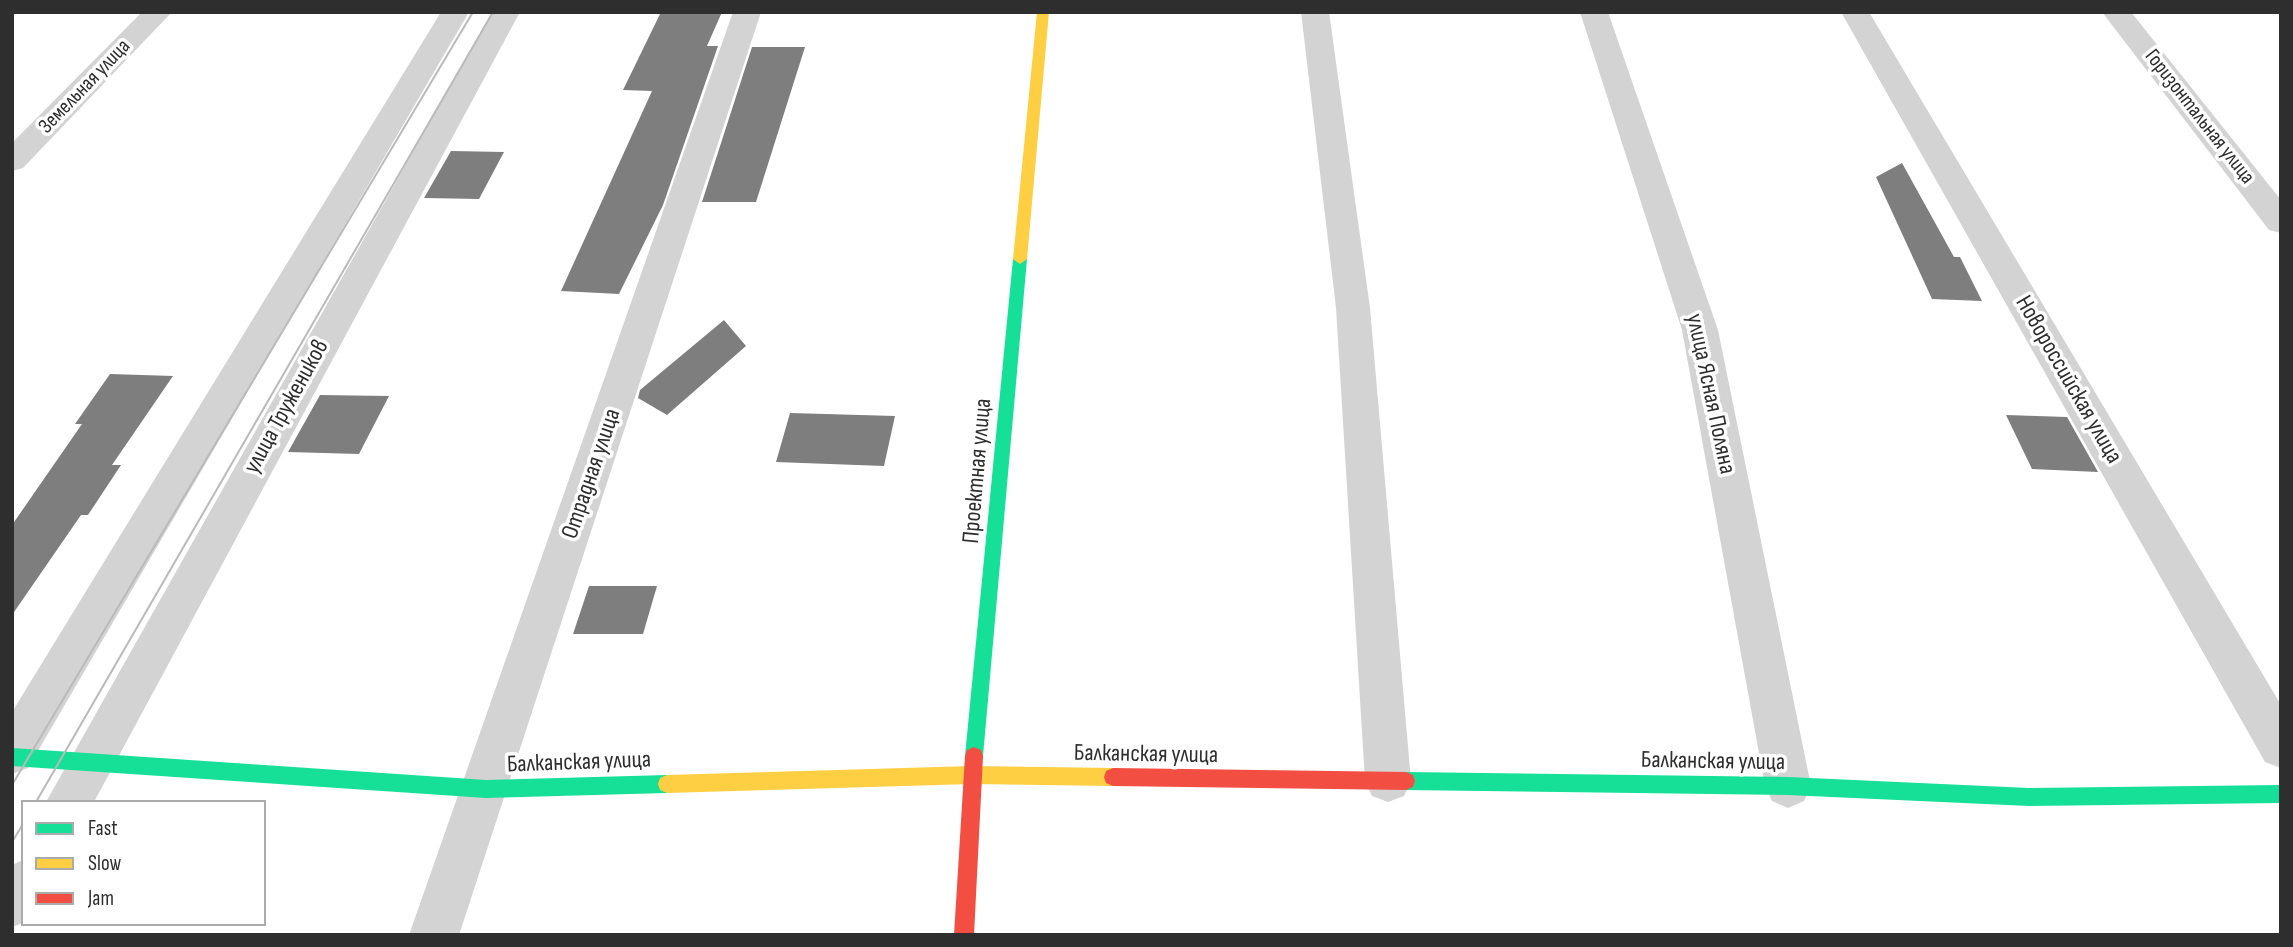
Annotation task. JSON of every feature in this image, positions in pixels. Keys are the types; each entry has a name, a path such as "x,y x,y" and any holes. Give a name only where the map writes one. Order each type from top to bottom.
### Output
{"street":[{"name":"Земельная улица","path":"12,161 158,12"},
{"path":"12,755 455,12"},
{"name":"улица Тружеников","path":"70,800 506,12"},
{"name":"Отрадная улица","path":"434,935 747,12"},
{"name":"Проектная улица","path":"964,935 972,775 1043,12"},
{"path":"1315,12 1353,308 1388,781"},
{"name":"улица Ясная Поляна","path":"1594,12 1700,330 1788,786"},
{"name":"Новороссийская улица","path":"1855,12 2281,747"},
{"name":"Горизонтальная улица","path":"2116,12 2281,222"},
{"name":"Балканская улица","path":"12,755 485,789 972,775 1788,786 2029,797 2281,794"},
{"path":"12,903 21,887"}],"building":[{"path":"661,12 722,12 707,46 718,46 663,205 619,294 561,291 652,91 623,90"},
{"path":"752,47 805,47 756,202 702,202"},
{"path":"451,151 504,152 479,199 424,198"},
{"path":"1902,163 1954,257 1960,257 1982,301 1932,299 1876,177"},
{"path":"724,320 746,346 667,415 638,398 640,390"},
{"path":"110,374 173,376 112,465 121,465 88,515 81,515 12,615 12,525 82,424 75,424"},
{"path":"320,395 389,396 359,454 288,452"},
{"path":"790,413 895,416 884,466 776,462"},
{"path":"2006,415 2067,417 2098,472 2032,469"},
{"path":"589,586 657,586 643,634 573,634"}],"tram line":[{"path":"12,785 473,12"},
{"path":"37,800 493,12"},
{"path":"12,842 21,827"}],"traffic: fast":[{"path":"974,756 1020,259"},
{"path":"12,757 486,789 667,784"},
{"path":"1406,781 1788,786 2029,797 2281,794"}],"traffic: slow":[{"path":"1020,259 1043,12"},
{"path":"667,784 972,775 1113,777"}],"traffic: jam":[{"path":"964,935 974,756"},
{"path":"1113,777 1406,781"}]}
